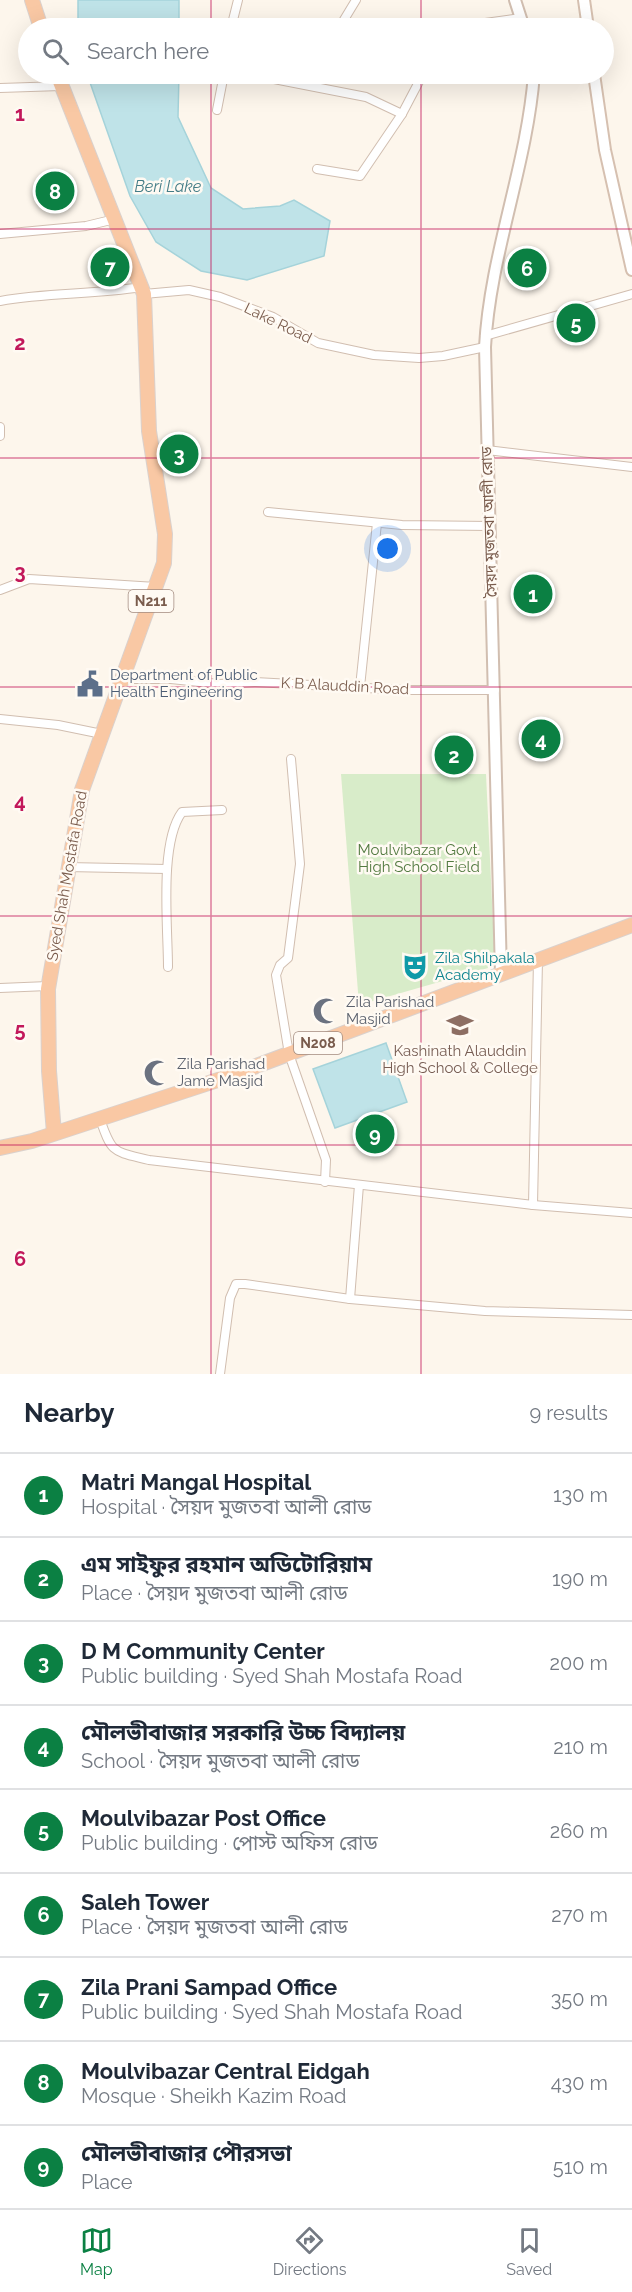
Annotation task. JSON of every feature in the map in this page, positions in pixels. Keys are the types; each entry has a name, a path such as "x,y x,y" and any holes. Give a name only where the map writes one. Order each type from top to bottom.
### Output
{"highway":[{"path":"32,0 38,18"},
{"name":"Syed Shah Mostafa Road","path":"54,1133 49,1071 48,986 67,867 82,790 164,563 165,534 149,430 142,290 61,84"},
{"name":"N208","path":"0,1148 100,1119 227,1077 632,925"}],"street":[{"path":"234,18 238,0"},
{"path":"345,18 356,0"},
{"path":"515,0 520,18"},
{"path":"584,0 587,18"},
{"path":"0,88 30,84"},
{"path":"218,110 222,84"},
{"path":"299,84 366,97 402,114"},
{"path":"317,169 360,176 402,114 418,84"},
{"name":"সৈয়দ মুজতবা আলী রোড","path":"501,974 485,341 488,314 523,143 532,84"},
{"path":"595,84 605,150 632,270"},
{"path":"0,234 86,226 115,219"},
{"name":"Lake Road","path":"0,301 32,295 142,290 189,291 220,297 273,317 318,343 374,355 419,358 443,356 632,294"},
{"path":"0,427 0,436"},
{"path":"487,450 632,467"},
{"path":"268,512 429,527 489,526"},
{"path":"360,687 377,523"},
{"path":"0,590 28,579 156,587"},
{"name":"K B Alauddin Road","path":"124,675 134,679 171,679 219,684 255,682 405,690 495,690"},
{"path":"0,719 57,725 102,734"},
{"path":"291,759 300,864 288,958 279,965 276,975 289,1054 326,1160 325,1182"},
{"path":"168,967 167,868 171,836 176,821 182,812 222,810"},
{"path":"67,867 167,868"},
{"path":"533,1205 538,960"},
{"path":"0,988 48,986"},
{"path":"100,1119 107,1142 114,1151 149,1160 533,1205 632,1213"},
{"path":"350,1299 359,1185"},
{"path":"220,1374 230,1298 236,1284 350,1299 485,1311 632,1315"}],"green space":[{"name":"Moulvibazar Govt. High School Field","path":"341,774 486,774 495,966 359,1005"}],"water":[{"path":"78,0 179,0 179,18 78,18"},
{"name":"Beri Lake","path":"91,84 179,84 178,117 211,188 243,209 280,206 294,200 330,221 324,256 247,280 201,271 156,242 130,196"},
{"path":"386,1043 407,1102 335,1128 313,1069"}],"place":[{"name":"Moulvibazar Central Eidgah","path":"55,191"},
{"name":"Zila Prani Sampad Office","path":"110,267"},
{"name":"Saleh Tower","path":"527,268"},
{"name":"Moulvibazar Post Office","path":"576,323"},
{"name":"D M Community Center","path":"179,454"},
{"name":"Matri Mangal Hospital","path":"533,594"},
{"name":"Department of Public Health Engineering","path":"90,684"},
{"name":"মৌলভীবাজার সরকারি উচ্চ বিদ্যালয়","path":"541,739"},
{"name":"এম সাইফুর রহমান অডিটোরিয়াম","path":"454,755"},
{"name":"Zila Shilpakala Academy","path":"415,967"},
{"name":"Zila Parishad Masjid","path":"326,1011"},
{"name":"Kashinath Alauddin High School & College","path":"460,1025"},
{"name":"Zila Parishad Jame Masjid","path":"157,1073"},
{"name":"মৌলভীবাজার পৌরসভা","path":"375,1134"}]}
